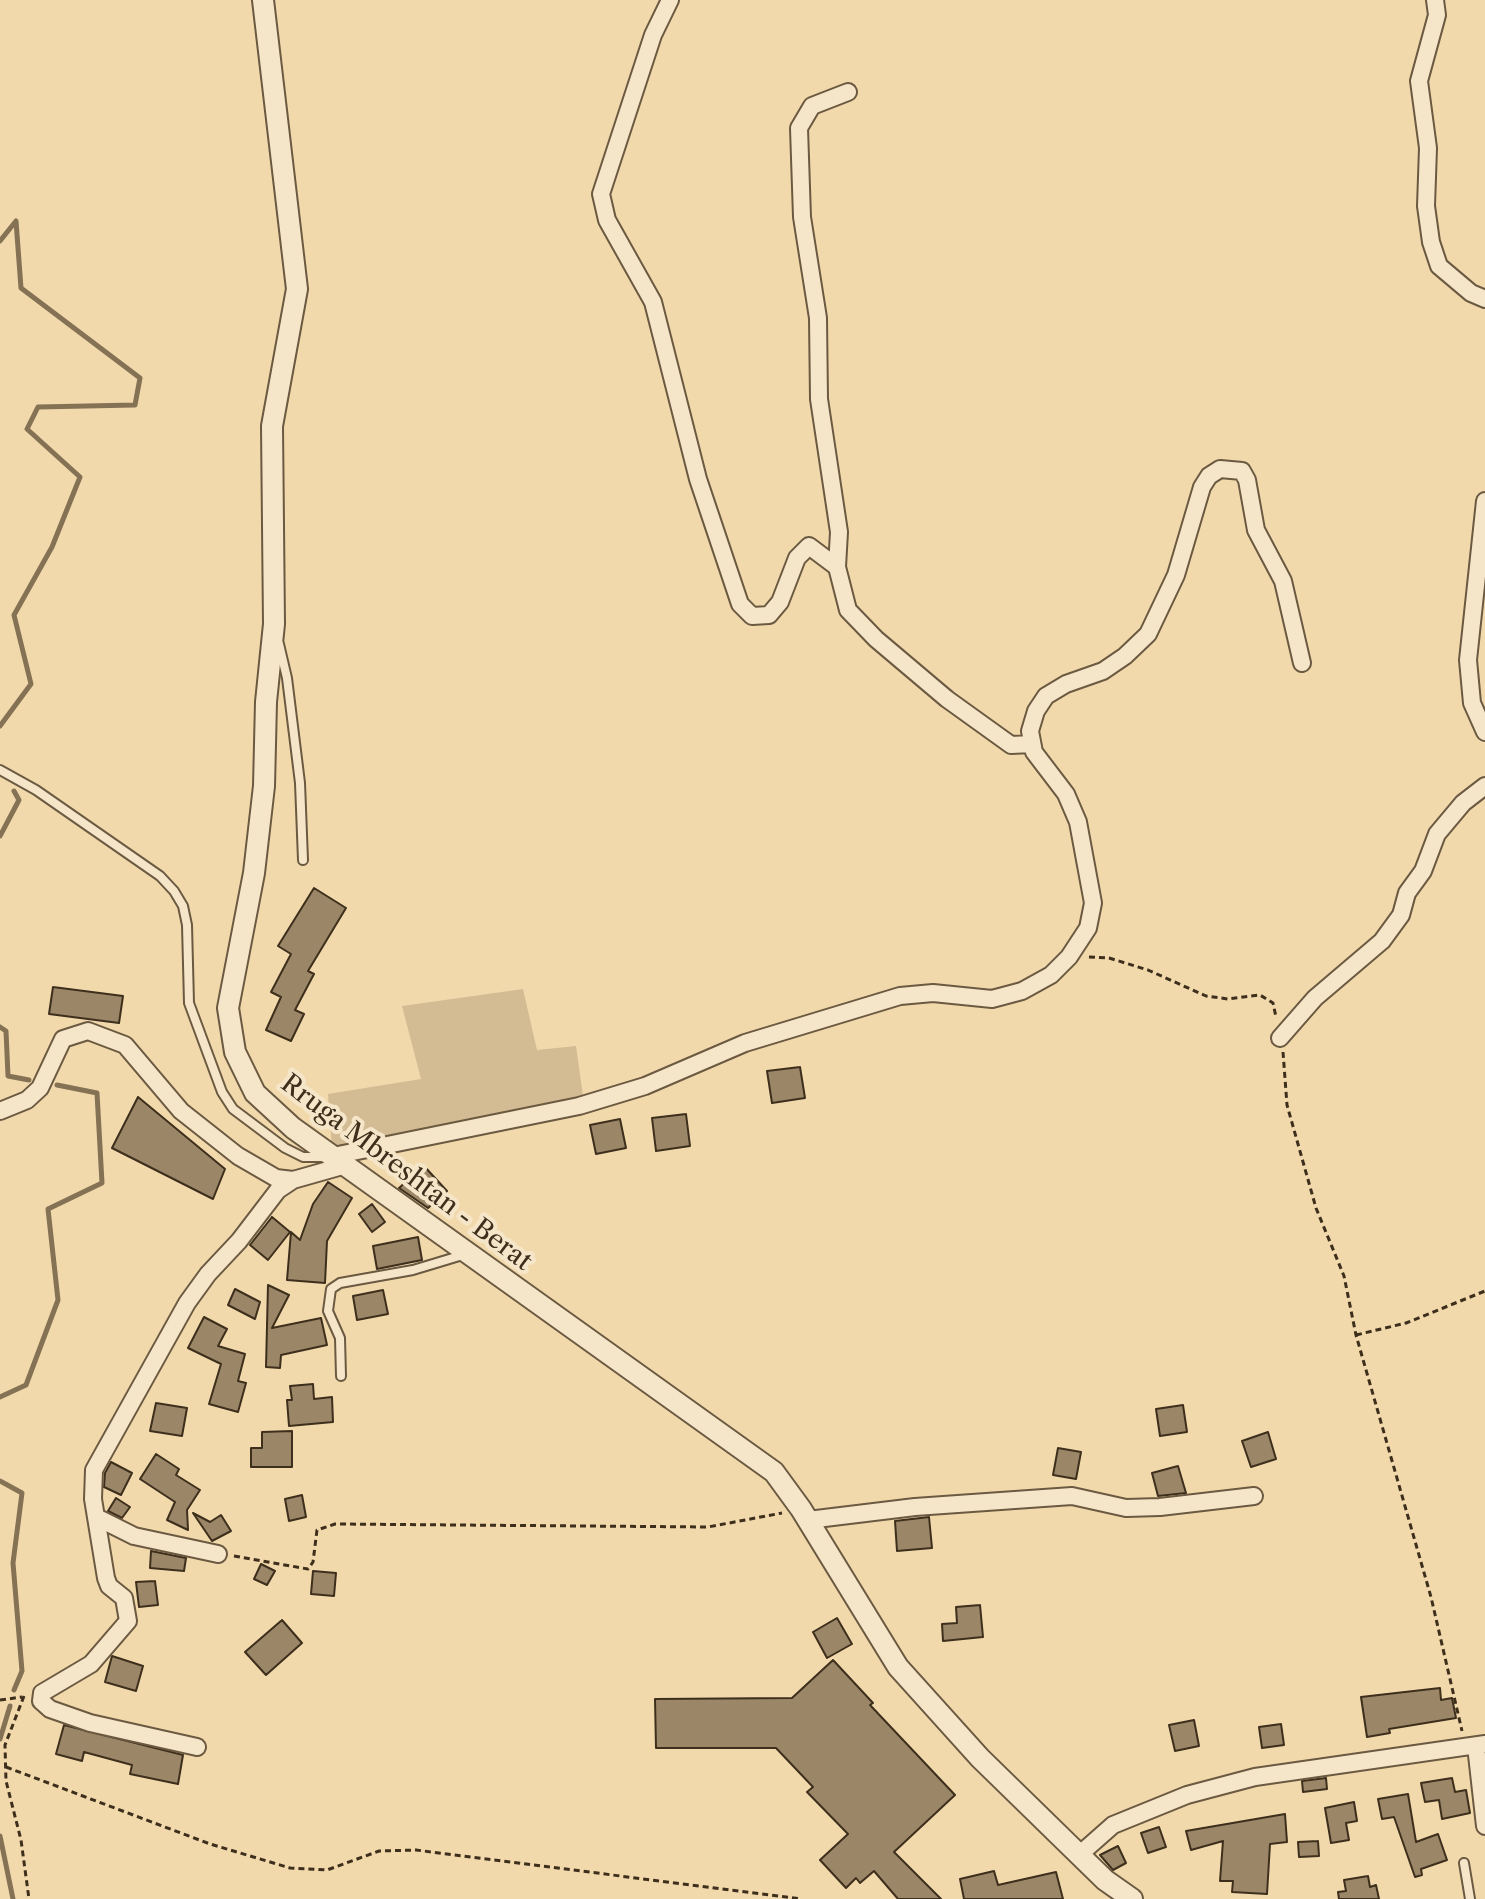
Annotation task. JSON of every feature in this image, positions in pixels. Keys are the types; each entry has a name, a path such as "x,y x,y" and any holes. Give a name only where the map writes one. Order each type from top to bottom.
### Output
{"street":[{"name":"Rruga Mbreshtan - Berat","path":"263,0 297,289 272,426 274,624 266,702 264,786 254,873 228,1008 235,1052 255,1093 293,1128 774,1472 805,1514 898,1667 980,1758 1121,1896"},
{"path":"670,0 653,35 606,172 601,194 607,220 653,302 698,479 740,604 752,616 769,615 780,602 797,558 809,546 837,567"},
{"path":"1435,0 1437,15 1419,81 1428,148 1426,206 1431,242 1445,272 1485,299"},
{"path":"848,92 812,106 799,128 802,217 818,318 819,399 839,532 837,567 848,610 876,639 947,699 1011,745 1032,744"},
{"path":"197,1747 90,1723 45,1706 42,1693 91,1664 128,1621 124,1598 109,1586 106,1578 96,1517 94,1470 187,1303 278,1190 293,1180 340,1161 579,1106 645,1086 745,1043 900,996 933,993 992,999 1022,991 1051,975 1069,957 1088,928 1093,903 1090,872 1078,822 1066,794 1034,752 1030,731 1046,696 1066,684 1103,671 1148,634 1176,575 1202,487 1209,476 1220,469 1242,471 1247,480 1256,530 1283,581 1302,663"},
{"path":"1485,501 1468,660 1472,703 1485,732"},
{"path":"1280,1038 1315,998 1382,941 1401,915 1407,893 1423,871 1437,834 1463,803 1485,786"},
{"path":"0,1111 27,1100 40,1088 63,1039 88,1031 125,1045 181,1111 238,1156 276,1178 293,1180"},
{"path":"805,1514 1072,1496 1126,1508 1254,1496"},
{"path":"96,1517 134,1536 218,1554"},
{"path":"1079,1855 1113,1825 1187,1795 1255,1777 1476,1746 1485,1826"}],"lane":[{"path":"274,624 287,678 298,768 303,860"},
{"path":"0,770 47,797 160,876 174,891 183,906 187,925 189,1003 222,1092 233,1109 285,1148 303,1157 340,1161"},
{"path":"341,1376 340,1338 328,1311 331,1289 340,1283 413,1270 467,1254"},
{"path":"1464,1863 1470,1899"}],"path":[{"path":"1069,957 1109,958 1148,970 1206,996 1228,999 1260,995 1273,1003 1287,1105 1316,1208 1344,1276 1356,1335 1476,1746"},
{"path":"1356,1335 1406,1323 1485,1291"},
{"path":"218,1554 266,1560 299,1570 308,1569 313,1562 317,1530 335,1524 708,1527 805,1514"},
{"path":"0,1700 42,1693"},
{"path":"24,1696 5,1745 29,1899"},
{"path":"6,1767 210,1844 290,1868 327,1870 379,1851 416,1850 801,1899"}],"shaded area":[{"path":"523,989 537,1050 576,1046 583,1096 332,1148 328,1094 421,1079 402,1006"}],"building":[{"path":"314,888 346,908 308,971 314,974 295,1010 304,1014 291,1041 266,1030 281,997 271,992 291,954 278,946"},
{"path":"53,987 123,996 119,1023 49,1014"},
{"path":"800,1067 805,1098 772,1103 767,1071"},
{"path":"138,1097 225,1169 213,1199 112,1148"},
{"path":"686,1114 690,1146 656,1151 652,1118"},
{"path":"620,1119 626,1148 596,1154 590,1125"},
{"path":"424,1166 447,1191 428,1208 399,1188"},
{"path":"328,1182 352,1198 327,1241 325,1283 287,1280 291,1232 300,1240 313,1204"},
{"path":"372,1204 385,1222 372,1232 359,1214"},
{"path":"272,1217 290,1232 268,1260 250,1245"},
{"path":"418,1237 422,1260 377,1269 373,1246"},
{"path":"268,1285 289,1295 272,1328 321,1318 327,1345 281,1355 280,1368 266,1367"},
{"path":"235,1289 260,1302 255,1319 228,1305"},
{"path":"383,1290 388,1314 357,1320 353,1296"},
{"path":"204,1317 227,1329 218,1346 245,1354 238,1381 246,1383 238,1412 209,1404 221,1364 188,1348"},
{"path":"313,1384 314,1399 332,1397 333,1422 289,1426 287,1400 292,1400 290,1386"},
{"path":"156,1403 187,1408 182,1436 150,1431"},
{"path":"1183,1405 1187,1432 1160,1436 1156,1409"},
{"path":"292,1431 292,1467 251,1467 251,1448 262,1448 262,1432"},
{"path":"1268,1432 1276,1459 1251,1467 1242,1441"},
{"path":"1058,1448 1081,1452 1076,1479 1053,1475"},
{"path":"156,1454 179,1469 176,1475 200,1490 187,1510 188,1530 167,1520 175,1502 140,1479"},
{"path":"111,1462 132,1473 121,1495 104,1487 105,1473"},
{"path":"1178,1466 1186,1493 1158,1496 1152,1473"},
{"path":"302,1495 306,1517 289,1521 285,1499"},
{"path":"116,1498 130,1507 122,1518 108,1511"},
{"path":"193,1513 210,1522 221,1515 231,1531 212,1541"},
{"path":"929,1517 932,1548 897,1551 895,1521"},
{"path":"151,1551 186,1558 184,1571 150,1568"},
{"path":"261,1564 275,1571 267,1585 254,1579"},
{"path":"313,1571 336,1573 334,1596 311,1594"},
{"path":"155,1581 158,1605 139,1607 136,1582"},
{"path":"980,1605 983,1637 943,1641 942,1624 957,1623 956,1607"},
{"path":"837,1618 852,1644 827,1658 813,1632"},
{"path":"282,1620 302,1643 266,1675 245,1652"},
{"path":"112,1656 143,1666 136,1691 105,1682"},
{"path":"833,1660 873,1703 870,1705 955,1795 894,1852 941,1899 898,1899 874,1871 860,1883 856,1878 846,1888 820,1860 848,1834 807,1792 813,1787 776,1748 656,1748 655,1699 792,1698"},
{"path":"1440,1688 1441,1700 1452,1698 1456,1718 1389,1729 1390,1733 1367,1737 1361,1697"},
{"path":"1194,1720 1199,1746 1175,1751 1169,1725"},
{"path":"1281,1724 1284,1745 1262,1748 1259,1727"},
{"path":"64,1725 183,1755 178,1784 130,1774 132,1765 84,1752 82,1761 56,1754"},
{"path":"1326,1778 1327,1789 1303,1792 1302,1781"},
{"path":"1452,1778 1455,1792 1466,1790 1470,1813 1442,1819 1439,1800 1425,1802 1421,1783"},
{"path":"1408,1794 1416,1842 1438,1834 1447,1860 1421,1869 1422,1875 1415,1877 1394,1817 1382,1819 1378,1799"},
{"path":"1354,1802 1357,1821 1346,1823 1349,1840 1331,1843 1325,1808"},
{"path":"1285,1814 1287,1842 1270,1844 1267,1894 1232,1892 1233,1881 1220,1881 1223,1841 1191,1850 1186,1831"},
{"path":"1159,1827 1166,1847 1148,1853 1141,1833"},
{"path":"1318,1841 1319,1856 1299,1857 1298,1842"},
{"path":"1118,1846 1126,1863 1113,1870 1100,1855"},
{"path":"994,1871 998,1885 1056,1872 1063,1899 964,1899 960,1879"},
{"path":"1368,1876 1370,1887 1376,1885 1379,1899 1339,1899 1338,1892 1346,1891 1344,1880"}],"waterway":[{"path":"0,241 16,221 21,288 140,378 135,405 38,407 27,429 80,477 52,547 14,615 31,684 0,726"},
{"path":"0,836 19,800 14,791"},
{"path":"0,1027 6,1031 8,1076 29,1080"},
{"path":"0,1397 26,1385 58,1300 48,1209 102,1183 97,1093 57,1085"},
{"path":"0,1481 22,1493 13,1563 22,1671 14,1690"},
{"path":"0,1739 10,1706"},
{"path":"0,1836 13,1899"}]}
